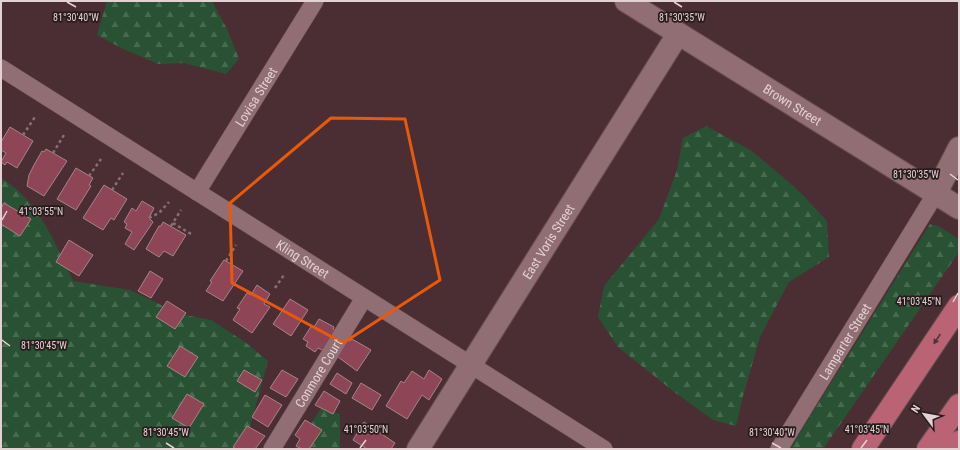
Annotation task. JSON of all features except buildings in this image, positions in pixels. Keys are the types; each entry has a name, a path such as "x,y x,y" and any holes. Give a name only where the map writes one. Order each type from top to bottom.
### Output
{"highway":[{"path":"863,449 959,306"},
{"path":"928,449 959,405"},
{"path":"954,449 959,442"}],"street":[{"name":"Lovisa Street","path":"197,192 315,1"},
{"name":"Brown Street","path":"626,1 959,208"},
{"name":"East Voris Street","path":"418,449 678,34"},
{"name":"Kling Street","path":"1,68 604,449"},
{"path":"936,193 959,148"},
{"name":"Lamparter Street","path":"779,449 936,193"},
{"name":"Conmore Court","path":"272,449 364,298"}],"path":[{"path":"23,135 35,117"},
{"path":"53,153 64,135"},
{"path":"89,176 101,159"},
{"path":"112,190 123,173"},
{"path":"149,218 160,212 168,202"},
{"path":"171,226 181,210"},
{"path":"173,223 191,234"},
{"path":"226,261 236,245"},
{"path":"275,288 284,275"}],"highlighted area":[{"path":"331,118 405,119 440,280 343,343 232,283 230,203"}],"green space":[{"path":"107,1 212,1 227,29 239,59 226,74 184,63 158,64 121,48 97,35"},
{"path":"706,126 752,151 798,190 827,221 829,257 789,282 760,337 736,426 713,420 673,391 618,347 598,317 604,286 659,219 677,170 683,138"},
{"path":"1,178 26,198 36,211 52,238 73,281 130,290 180,314 211,320 245,342 268,361 244,449 1,449"},
{"path":"930,224 938,226 959,239 959,252 823,449 790,449"},
{"path":"322,407 340,414 340,449 294,449"}]}
